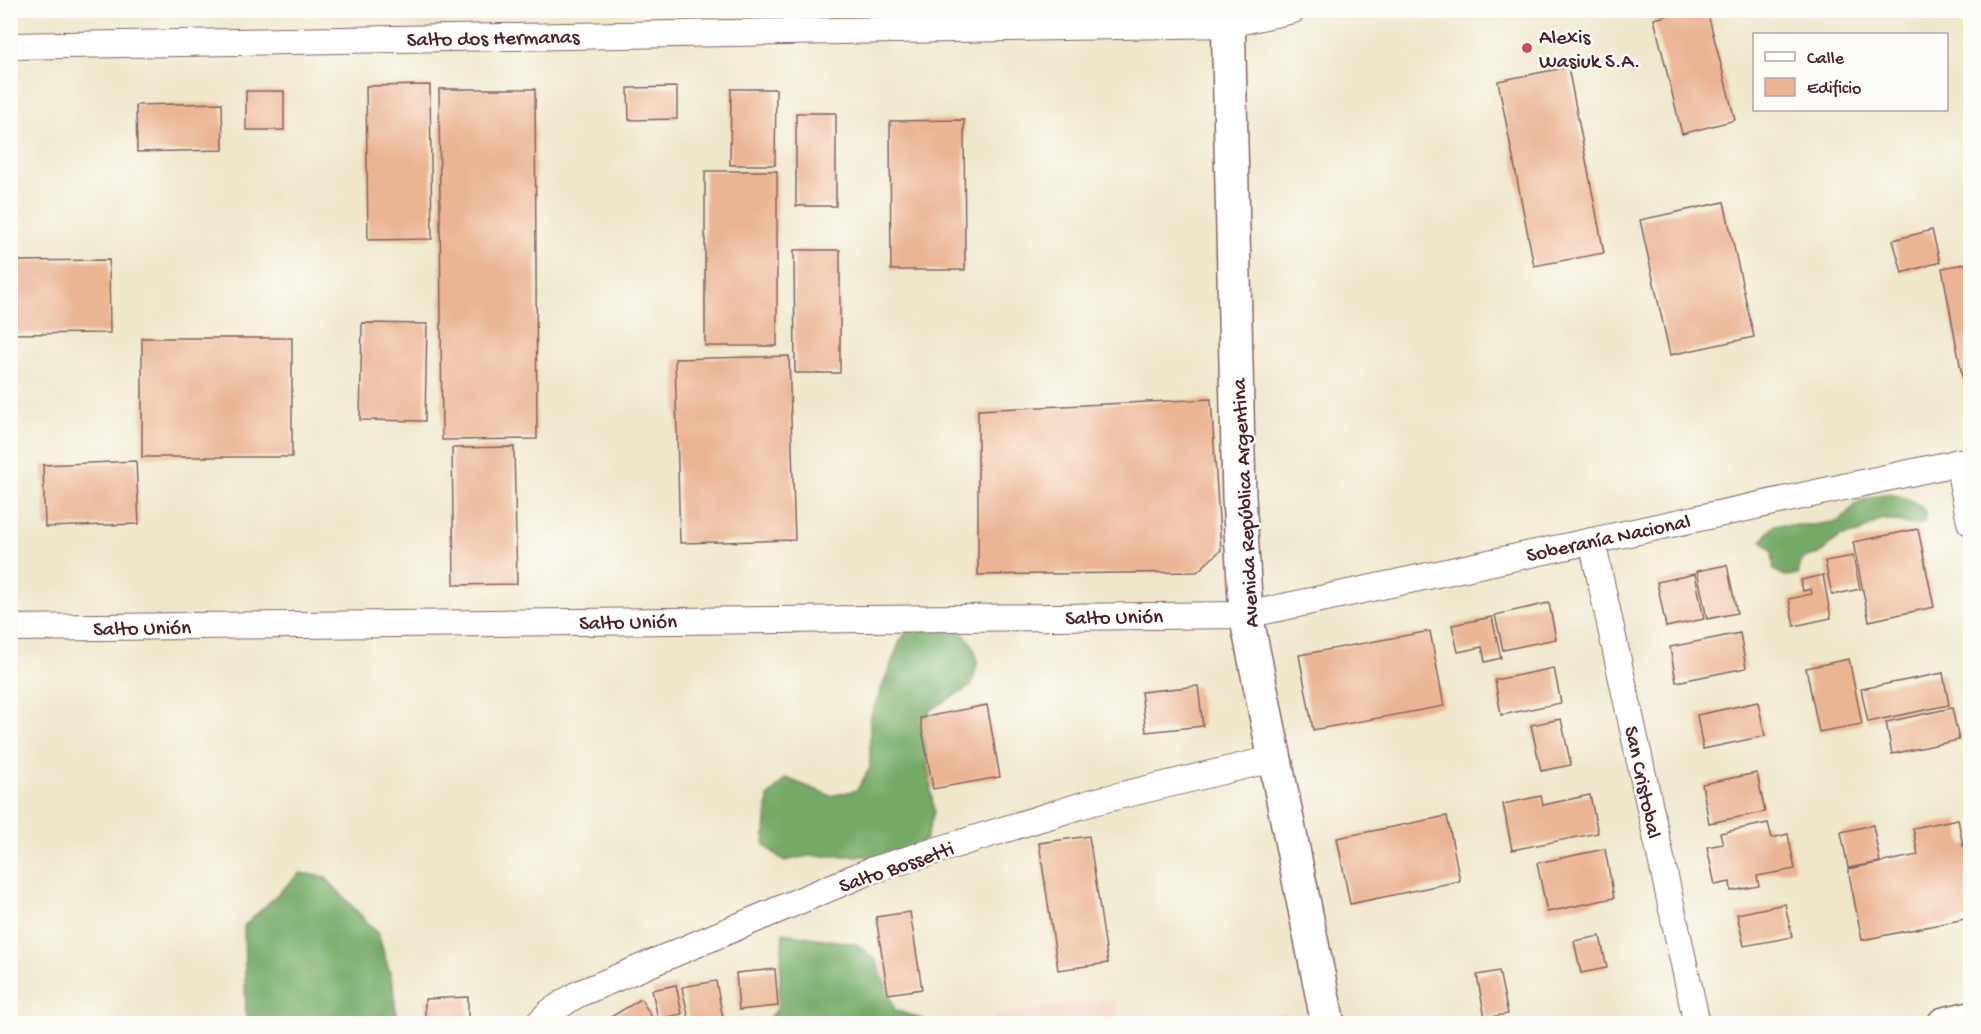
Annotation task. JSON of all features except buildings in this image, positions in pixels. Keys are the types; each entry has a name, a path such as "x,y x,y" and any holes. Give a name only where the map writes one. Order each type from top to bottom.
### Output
{"main road":[{"name":"Avenida República Argentina","path":"1228,17 1239,497 1246,615 1273,759 1328,1023"},
{"path":"1944,1023 1971,1018"}],"street":[{"name":"Salto dos Hermanas","path":"10,46 1228,17 1293,10"},
{"name":"Soberanía Nacional","path":"1246,615 1964,461"},
{"path":"1964,461 1971,522"},
{"name":"San Cristobal","path":"1592,541 1697,1023"},
{"name":"Salto Unión","path":"10,628 1246,615"},
{"name":"Salto Bossetti","path":"538,1023 576,995 870,871 1093,802 1273,759"}],"shaded area":[{"path":"1114,999 1120,1023 994,1023 993,1015"},
{"path":"1285,1012 1287,1023 1237,1023"}],"green space":[{"path":"1883,494 1913,501 1926,513 1924,522 1918,526 1882,519 1858,533 1839,537 1819,554 1806,557 1801,562 1798,575 1785,576 1774,570 1772,551 1762,541 1774,525 1814,525 1839,521 1858,502"},
{"path":"915,620 935,622 962,633 974,648 977,659 971,686 930,710 923,734 934,812 926,839 906,856 808,856 784,861 764,845 768,797 786,778 831,796 857,790 870,768 870,718 900,641"},
{"path":"300,873 325,877 378,934 393,983 397,1023 246,1023 244,926"},
{"path":"783,933 856,944 876,960 895,1010 933,1023 763,1024 778,1008"}],"place":[{"name":"Alexis Wasiuk S.A.","path":"1527,48"}]}
